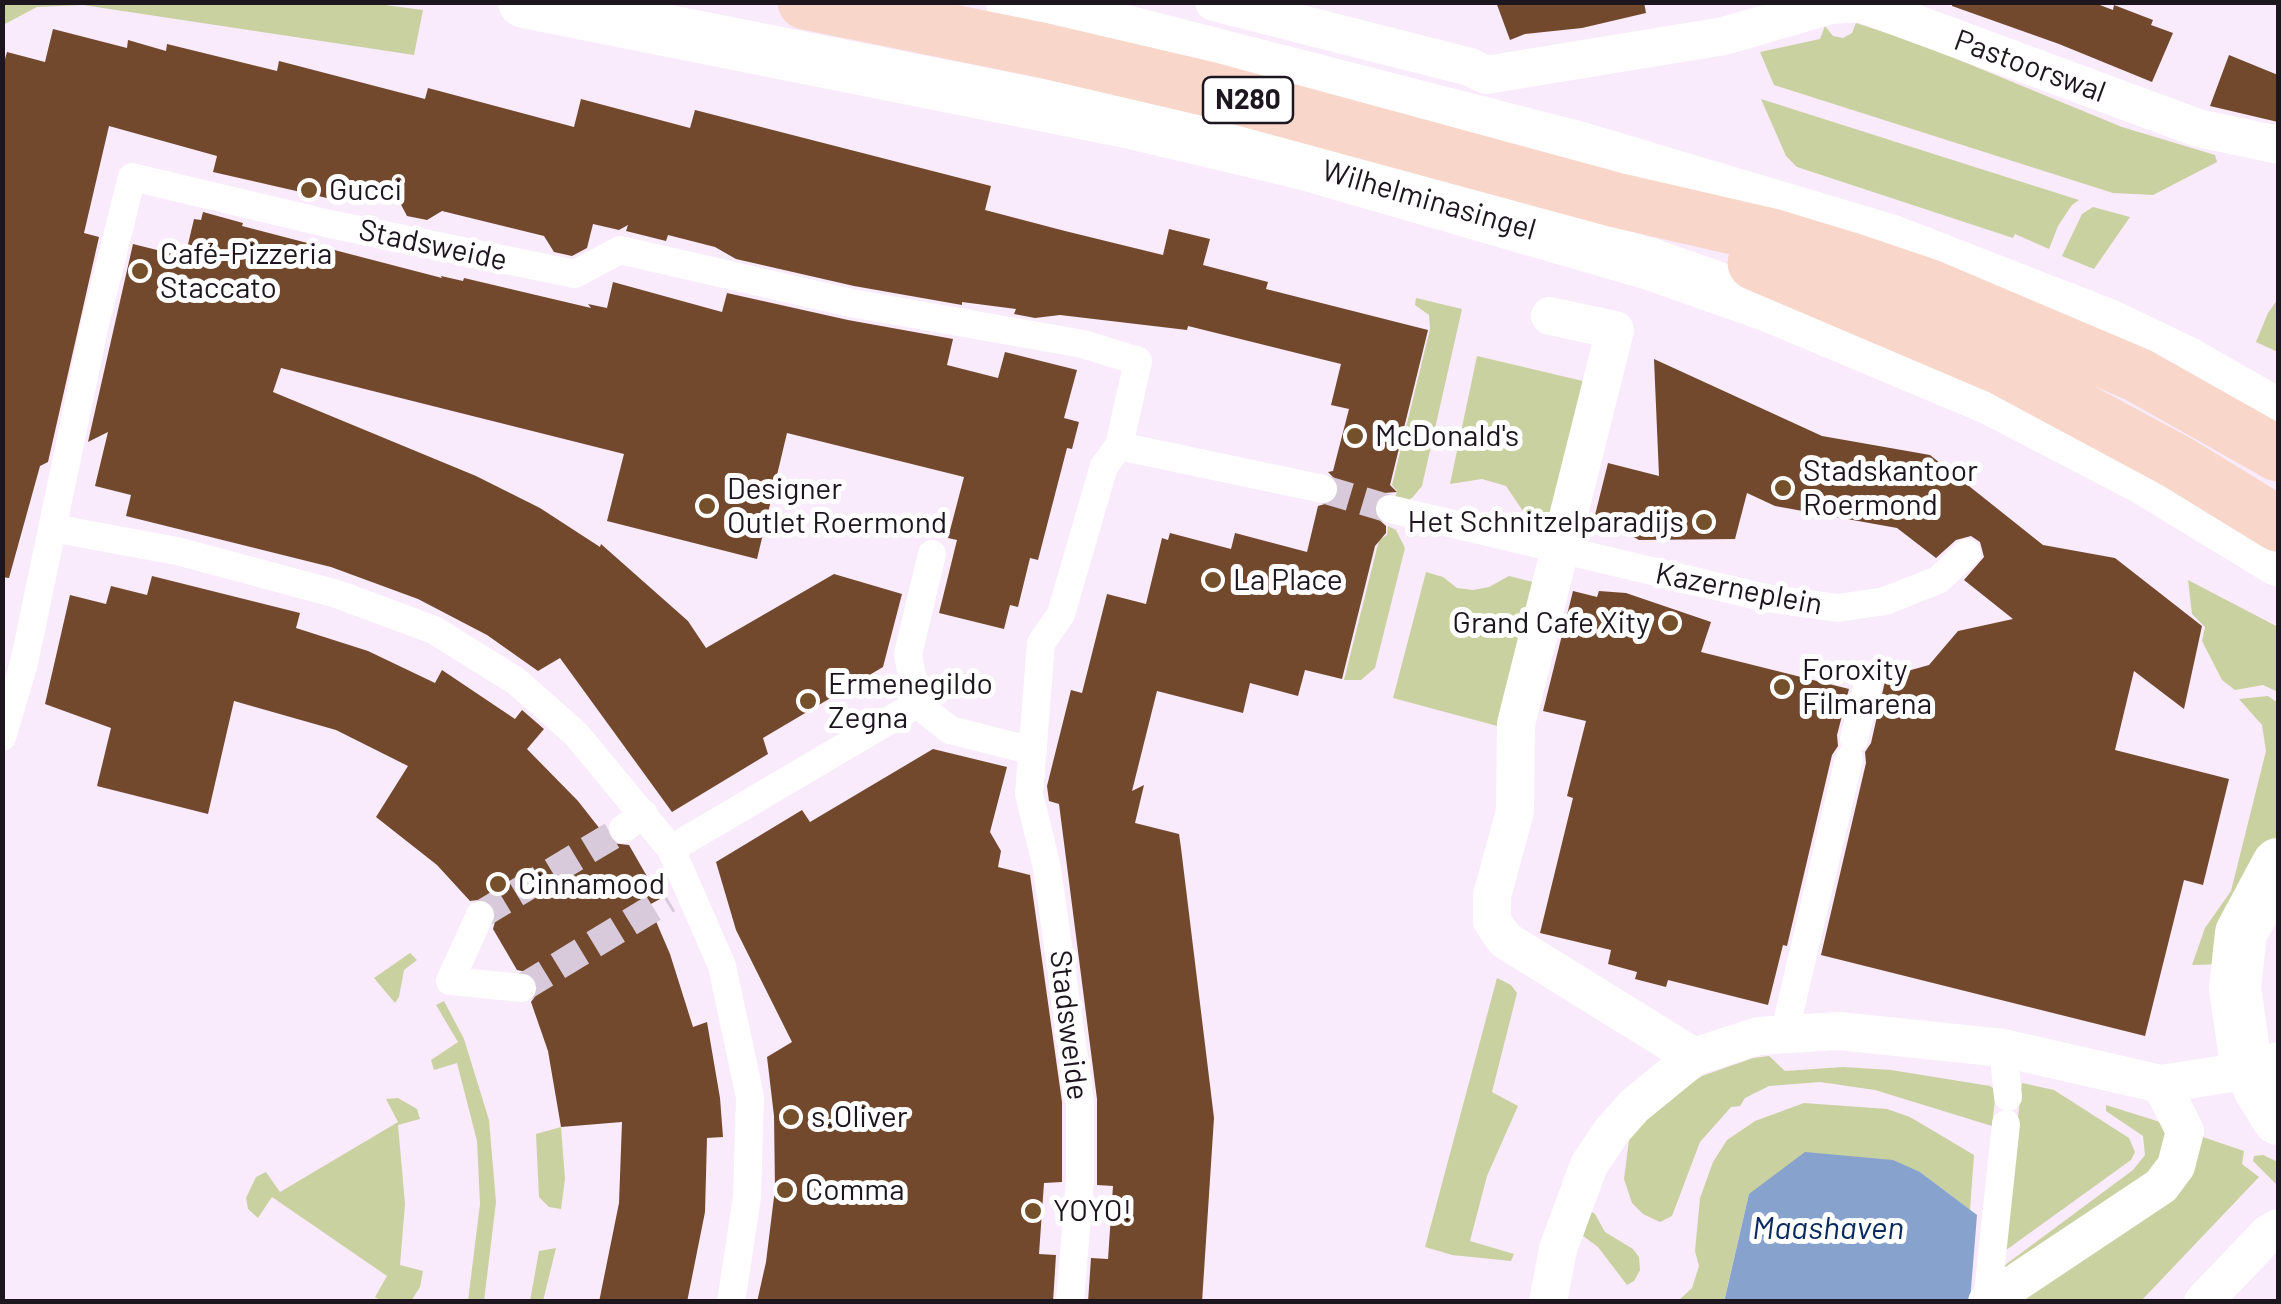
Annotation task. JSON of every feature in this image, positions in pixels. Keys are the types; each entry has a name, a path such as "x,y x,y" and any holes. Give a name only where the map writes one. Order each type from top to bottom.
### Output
{"main road":[{"name":"Wilhelminasingel","path":"524,2 1131,123 1420,196 1650,264 1772,307 1992,398 2145,479 2278,560"},
{"name":"Wilhelminasingel","path":"805,2 1041,50 1208,90 1616,200 1772,236 1928,286 2138,374 2278,454"},
{"name":"N280","path":"1012,2 1559,142 1892,241 2108,325 2278,415"},
{"name":"Wilhelminasingel","path":"1616,200 2002,368 2177,462 2278,524"},
{"path":"2278,864 2247,918 2238,950 2235,988 2240,1032 2265,1065 2278,1120"}],"street":[{"path":"1214,2 1470,67 1486,75 1718,19"},
{"name":"Pastoorswal","path":"1718,19 1860,3 2198,128 2278,145"},
{"name":"Stadsweide","path":"2,738 24,663 91,340 132,177 330,224 575,274 620,250 852,303 1083,344 1138,361 1119,446 1104,466 1060,614 1042,643 1029,794 1048,868 1080,1101 1080,1179 1070,1302"},
{"path":"1550,316 1616,330 1516,724 1515,811 1492,896 1492,920 1506,940 1694,1057"},
{"path":"1119,446 1323,489"},
{"name":"Kazerneplein","path":"1390,509 1766,598 1838,608 1885,601 1938,580 1967,552"},
{"path":"52,528 177,551 337,594 434,630 516,682 576,734 634,822 671,848 678,890 722,966 750,1097 747,1197 731,1302"},
{"path":"932,554 908,654 917,704 950,730 1034,752"},
{"path":"1784,1034 1870,680"},
{"path":"671,848 917,704"},
{"path":"480,915 450,982 522,988"},
{"path":"1548,1302 1558,1250 1590,1164 1610,1132 1634,1106 1694,1057 1758,1036 1839,1031 2002,1048 2162,1084 2265,1065"},
{"path":"1987,1302 2007,1110 2002,1048"},
{"path":"1987,1302 2162,1186 2176,1166 2185,1130 2162,1084"},
{"path":"2204,1302 2278,1228"}],"green space":[{"path":"3,2 362,2 423,10 414,55 83,5 37,7 3,25"},
{"path":"1856,23 1920,44 2122,127 2215,155 2217,162 2153,195 2113,193 1774,85 1760,52 1820,39 1825,26 1833,36 1843,38 1852,33"},
{"path":"1761,99 2079,200 2058,226 2049,249 2015,234 2013,238 1797,167 1786,156"},
{"path":"2093,207 2130,217 2094,269 2062,256 2082,214"},
{"path":"1416,298 1462,309 1422,486 1405,503 1394,503 1397,491 1392,485 1430,329 1429,315 1415,305"},
{"path":"2278,299 2278,352 2256,342"},
{"path":"1477,356 1587,382 1552,522 1529,520 1506,486 1482,479 1450,484"},
{"path":"1388,526 1396,530 1405,548 1375,668 1361,680 1344,680 1379,540 1387,535"},
{"path":"1426,572 1443,577 1457,588 1473,590 1489,587 1509,576 1537,583 1501,727 1393,698"},
{"path":"2188,580 2278,627 2278,692 2263,685 2235,690 2222,680 2202,641 2205,627 2192,614"},
{"path":"2268,696 2278,703 2278,851 2227,964 2192,965 2205,928 2231,891 2266,751 2262,725 2239,699"},
{"path":"410,953 417,960 404,970 395,1003 374,978"},
{"path":"1497,978 1517,993 1492,1092 1518,1106 1487,1176 1470,1241 1514,1254 1511,1261 1452,1255 1425,1247"},
{"path":"444,1001 464,1039 489,1120 496,1202 484,1301 468,1301 480,1204 477,1141 457,1063 434,1070 431,1060 458,1042 436,1005"},
{"path":"1769,1056 1785,1071 1843,1067 1891,1070 1990,1086 1996,1090 1992,1126 1875,1090 1820,1082 1769,1086 1745,1098 1740,1106 1731,1107 1700,1142 1672,1216 1660,1222 1643,1214 1632,1203 1624,1179 1629,1140 1647,1117 1702,1076"},
{"path":"2022,1083 2054,1090 2129,1138 2135,1152 2131,1160 2002,1253"},
{"path":"398,1098 417,1109 420,1119 398,1125 405,1204 400,1265 423,1271 420,1287 411,1301 382,1301 375,1297 387,1276 272,1197 258,1218 248,1209 246,1198 256,1177 266,1172 280,1192 398,1122 386,1099"},
{"path":"1804,1103 1887,1109 1910,1117 1974,1155 1970,1210 1920,1172 1749,1194 1724,1301 1677,1302 1692,1288 1699,1266 1695,1251 1700,1198 1713,1162 1727,1140 1755,1121"},
{"path":"2106,1105 2176,1127 2156,1178 2000,1280 2001,1268 2133,1170 2145,1155 2143,1136 2106,1111"},
{"path":"561,1127 565,1179 561,1209 549,1207 539,1197 536,1134"},
{"path":"2194,1134 2244,1151 2242,1164 2259,1177 2141,1301 2003,1302"},
{"path":"2263,1155 2278,1162 2278,1186 2253,1161 2254,1156"},
{"path":"1590,1211 1605,1232 1639,1257 1640,1270 1627,1285 1598,1247 1583,1236"},
{"path":"556,1248 543,1301 530,1301 539,1251"}],"water":[{"name":"Maashaven","path":"1805,1152 1893,1160 1920,1172 1977,1215 1970,1301 1724,1302 1749,1194"}],"building":[{"path":"1496,2 1644,2 1646,13 1510,40"},
{"path":"1952,2 2092,2 2113,10 2114,5 2153,20 2151,25 2173,33 2152,82 1952,6"},
{"path":"53,29 127,48 128,40 166,51 167,44 277,71 279,61 425,99 428,88 574,127 581,99 690,128 695,110 991,186 985,210 1065,231 1163,255 1169,229 1210,239 1203,265 1268,282 1266,289 1428,330 1390,485 1397,492 1384,493 1373,504 1374,515 1386,526 1386,533 1375,546 1342,679 1305,670 1298,696 1250,683 1243,713 1157,691 1132,791 1144,785 1135,823 1179,834 1181,848 1214,1118 1202,1302 1088,1302 1091,1258 1108,1259 1113,1186 1097,1185 1097,1099 1059,804 1049,801 1047,786 1071,690 1082,693 1107,594 1146,604 1162,538 1168,540 1170,533 1231,549 1235,533 1307,552 1318,506 1335,501 1340,492 1339,483 1328,472 1333,471 1349,409 1331,405 1341,364 1188,326 1187,330 1060,315 1035,318 1014,314 1016,309 962,305 854,286 736,259 715,247 668,235 666,241 626,231 628,225 619,230 593,224 587,248 572,256 554,252 544,236 442,211 427,220 407,216 398,199 367,191 331,183 327,198 213,172 217,156 109,126 84,233 99,237 48,462 40,466 9,578 2,577 2,70 7,52 45,62"},
{"path":"2229,55 2278,75 2278,122 2210,106"},
{"path":"203,212 243,223 242,226 442,278 464,278 591,308 588,304 607,308 613,282 722,312 727,293 953,339 947,365 998,378 1005,352 1077,370 1064,418 1079,422 1072,449 1067,448 1038,560 1030,558 1018,607 1010,605 1004,629 939,613 957,540 948,538 964,477 787,433 757,559 607,521 624,454 281,368 273,392 476,476 540,508 600,547 601,544 688,621 706,648 834,574 902,594 883,667 763,738 768,754 672,812 560,658 538,671 487,635 418,599 331,567 126,516 131,495 95,486 108,432 88,442 133,244 185,257 194,219 201,220"},
{"path":"1654,359 1822,436 1930,455 2043,545 2115,558 2202,626 2184,709 2134,671 2115,750 2229,779 2203,885 2184,880 2145,1036 1821,955 1866,763 1865,752 1871,743 1886,677 1929,665 1958,631 2013,619 1964,580 1984,557 1980,542 1971,536 1956,540 1936,558 1897,528 1775,506 1747,493 1735,539 1639,540 1595,515 1608,463 1659,476"},
{"path":"152,576 300,613 296,628 368,651 435,683 442,670 515,719 522,710 544,729 527,749 578,801 611,843 629,845 660,899 649,905 670,954 693,1027 707,1022 723,1137 707,1138 705,1212 687,1302 599,1302 619,1203 622,1122 561,1127 548,1051 531,1002 539,991 538,982 531,973 517,970 493,929 495,906 486,899 470,901 437,865 376,817 408,766 336,730 234,701 208,814 97,786 111,728 45,704 70,595 106,604 111,586 147,595"},
{"path":"1573,591 1597,597 1599,591 1626,593 1711,622 1701,652 1849,689 1787,946 1783,945 1768,1005 1668,980 1666,987 1635,979 1637,972 1608,964 1611,950 1540,933 1573,798 1567,796 1586,721 1543,711"},
{"path":"933,749 1007,767 990,832 1001,851 998,867 1030,875 1062,1102 1062,1182 1044,1183 1039,1254 1056,1255 1053,1302 757,1302 775,1189 774,1116 767,1057 792,1042 736,930 716,862 802,810 810,822"}],"tunnel":[{"path":"1323,489 1390,509"},
{"path":"480,915 623,829"},
{"path":"522,988 668,899"}],"place":[{"name":"Gucci","path":"309,190"},
{"name":"Café-Pizzeria Staccato","path":"140,271"},
{"name":"McDonald's","path":"1355,436"},
{"name":"Stadskantoor Roermond","path":"1783,488"},
{"name":"Designer Outlet Roermond","path":"707,506"},
{"name":"Het Schnitzelparadijs","path":"1704,522"},
{"name":"La Place","path":"1213,580"},
{"name":"Grand Cafe Xity","path":"1670,623"},
{"name":"Foroxity Filmarena","path":"1782,687"},
{"name":"Ermenegildo Zegna","path":"808,701"},
{"name":"Cinnamood","path":"498,884"},
{"name":"s.Oliver","path":"791,1117"},
{"name":"Comma","path":"785,1190"},
{"name":"YOYO!","path":"1033,1211"}]}
